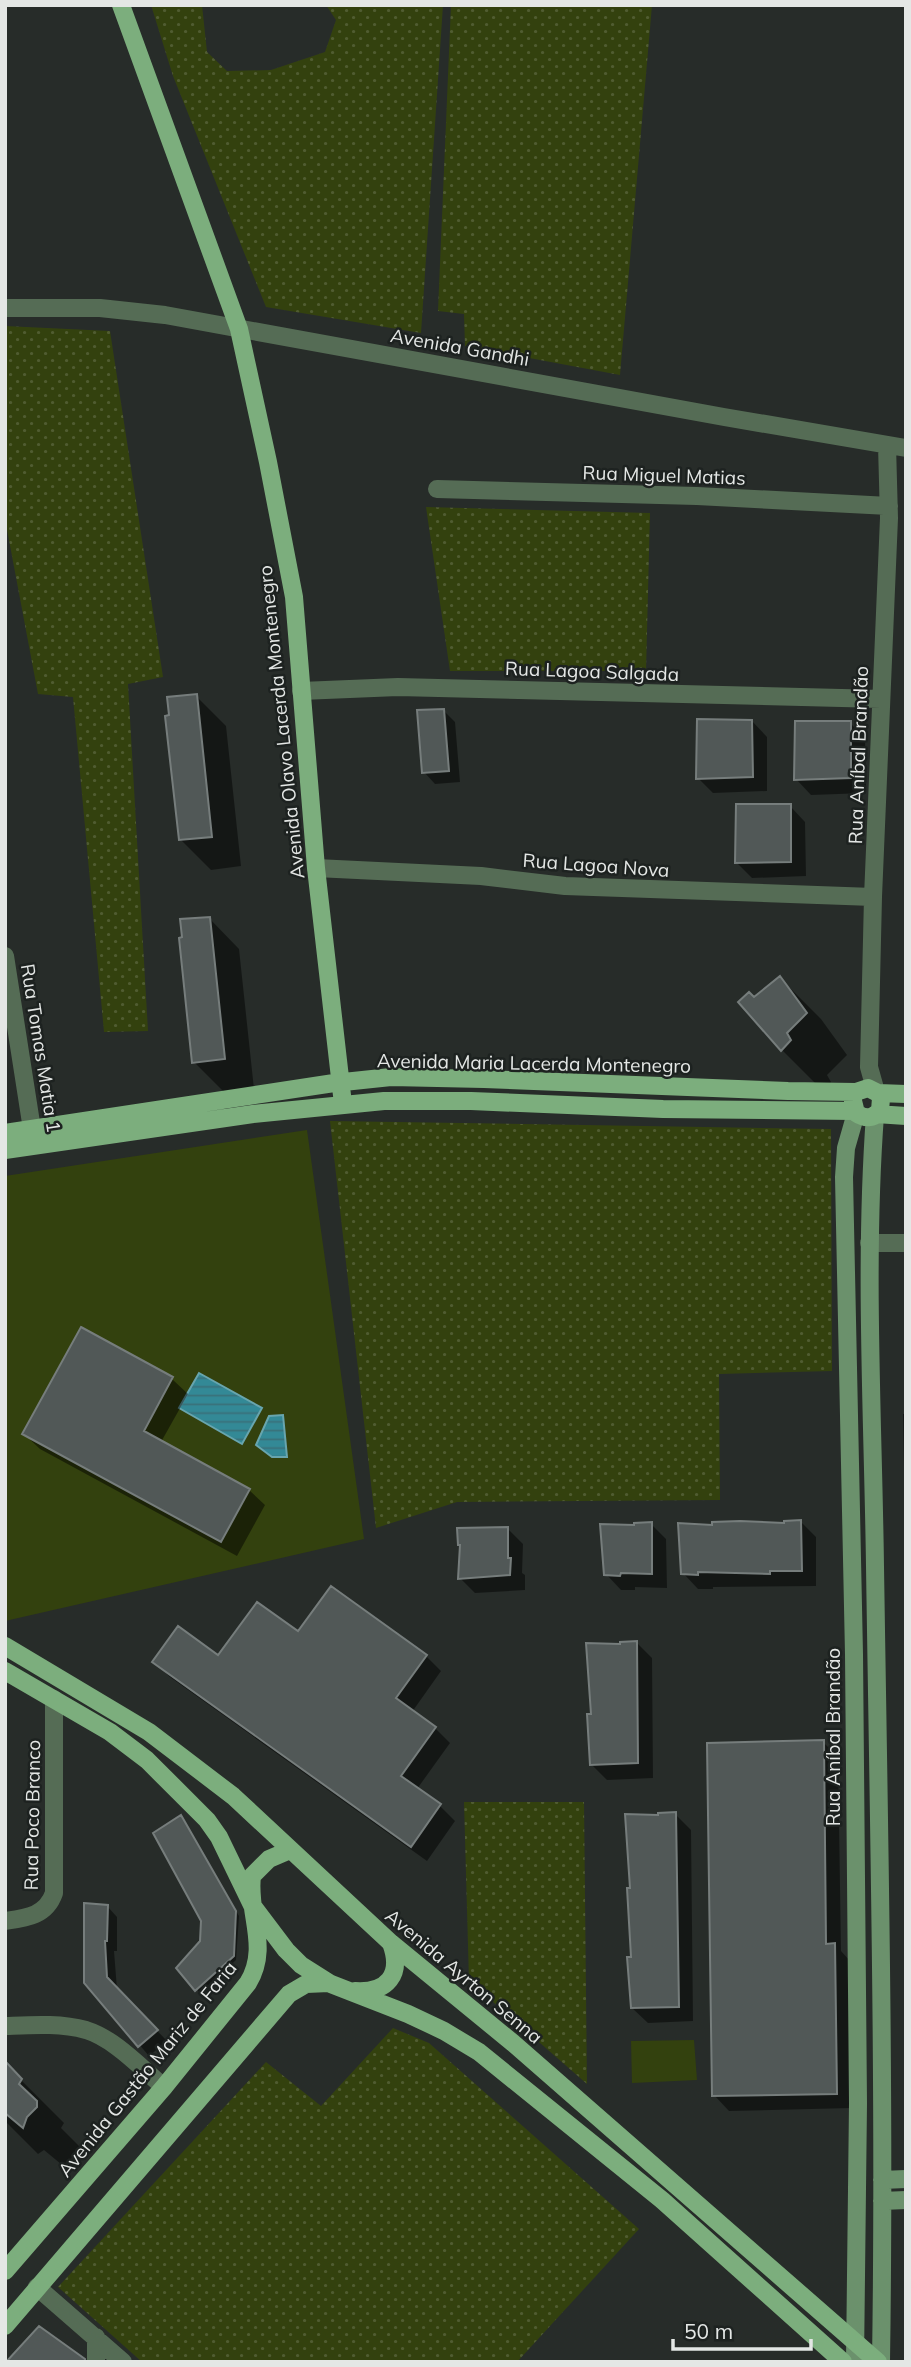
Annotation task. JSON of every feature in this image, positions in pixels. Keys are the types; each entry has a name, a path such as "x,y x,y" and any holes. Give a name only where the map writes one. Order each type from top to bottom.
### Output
{"main road":[{"name":"Avenida Olavo Lacerda Montenegro","path":"121,5 239,329 268,461 294,597 316,868 344,1104"},
{"name":"Avenida Maria Lacerda Montenegro","path":"5,1150 33,1137 341,1082 391,1077 906,1094"},
{"path":"876,1115 881,1104 867,1092 852,1102 856,1112 865,1118 876,1115 906,1116"},
{"name":"Avenida Maria Lacerda Montenegro","path":"5,1133 33,1137 384,1101 471,1101 663,1110 856,1112"},
{"name":"Avenida Ayrton Senna","path":"5,1646 149,1732 233,1796 391,1943 513,2043 880,2362"},
{"path":"5,1671 110,1732 147,1760 207,1820 219,1837 252,1905 286,1950 308,1970 331,1984 432,2026 479,2052 662,2200 843,2362"},
{"name":"Avenida Gastão Mariz de Faria","path":"5,2271 164,2087 255,1972 259,1951 252,1905 252,1876 269,1858 290,1850"},
{"path":"351,1991 368,1992 387,1983 394,1974 396,1963 391,1943"},
{"path":"5,2326 289,1994 306,1984 331,1984"}],"street":[{"name":"Avenida Gandhi","path":"5,308 100,308 165,315 906,448"},
{"name":"Rua Aníbal Brandão","path":"867,1092 889,506 887,445"},
{"name":"Rua Miguel Matias","path":"437,489 697,496 889,506"},
{"name":"Rua Lagoa Salgada","path":"301,691 398,687 881,699"},
{"name":"Rua Lagoa Nova","path":"316,868 481,876 592,887 873,897"},
{"name":"Rua Tomas Matia 1","path":"5,956 33,1137"},
{"name":"Rua Aníbal Brandão","path":"855,2362 858,2104 844,1177 846,1148 856,1112"},
{"path":"876,1115 869,1243 882,2180 880,2362"},
{"path":"869,1243 906,1243"},
{"name":"Rua Poco Branco","path":"5,1921 26,1918 43,1910 54,1893 54,1699"},
{"path":"855,1786 878,1786"},
{"path":"5,2026 64,2025 88,2031 117,2048 164,2087"},
{"path":"882,2180 906,2179"},
{"path":"882,2201 906,2200"},
{"path":"37,2287 123,2362"},
{"path":"96,2337 96,2362"}],"green space":[{"path":"151,5 202,5 207,52 227,71 271,70 325,52 336,20 326,5 443,5 421,333 266,307 173,76"},
{"path":"451,5 652,5 620,375 465,346 464,314 438,311"},
{"path":"5,326 110,331 163,677 128,684 148,1031 104,1032 73,697 38,694 5,519"},
{"path":"426,507 650,513 646,671 450,671"},
{"path":"330,1121 831,1129 832,1371 719,1374 720,1500 457,1502 376,1528"},
{"path":"307,1130 364,1539 5,1621 5,1176"},
{"path":"464,1802 584,1802 587,2084 469,1981"},
{"path":"393,2028 429,2043 639,2229 517,2362 142,2362 58,2287 266,2062 321,2106"},
{"path":"694,2040 697,2080 632,2083 631,2041"}],"water":[{"path":"199,1373 262,1408 242,1444 179,1408"},
{"path":"283,1415 287,1457 272,1457 256,1445 269,1416"}],"building":[{"path":"197,694 212,837 179,840 165,716 169,715 167,697"},
{"path":"444,709 449,771 422,773 417,710"},
{"path":"697,719 752,720 753,777 696,779"},
{"path":"795,721 851,721 851,778 794,780"},
{"path":"736,804 791,804 791,862 735,863"},
{"path":"210,917 225,1059 192,1063 179,938 182,937 180,919"},
{"path":"780,976 807,1013 787,1033 791,1040 781,1051 738,1002 749,992 754,997"},
{"path":"81,1327 173,1377 144,1431 250,1489 221,1542 22,1434"},
{"path":"801,1520 802,1571 770,1571 770,1574 681,1574 678,1523 712,1525 712,1522 784,1523"},
{"path":"652,1522 652,1574 604,1575 600,1524 634,1525"},
{"path":"508,1527 510,1575 458,1579 460,1545 457,1528"},
{"path":"331,1586 427,1655 396,1698 436,1727 401,1776 441,1804 411,1847 152,1662 178,1626 218,1655 257,1602 298,1631"},
{"path":"637,1641 638,1763 590,1765 587,1714 591,1714 586,1643 620,1644"},
{"path":"824,1740 826,1944 835,1943 837,2094 712,2096 707,1743"},
{"path":"676,1812 679,2007 631,2008 627,1957 631,1957 627,1888 630,1888 625,1814 658,1815"},
{"path":"181,1815 236,1911 234,1956 195,1991 176,1968 200,1941 201,1921 153,1833"},
{"path":"84,1903 108,1905 105,1941 107,1977 158,2030 138,2047 84,1983"},
{"path":"5,2061 22,2079 19,2084 37,2101 37,2107 27,2117 23,2128 5,2113"},
{"path":"39,2326 85,2359 85,2362 6,2362"}]}
